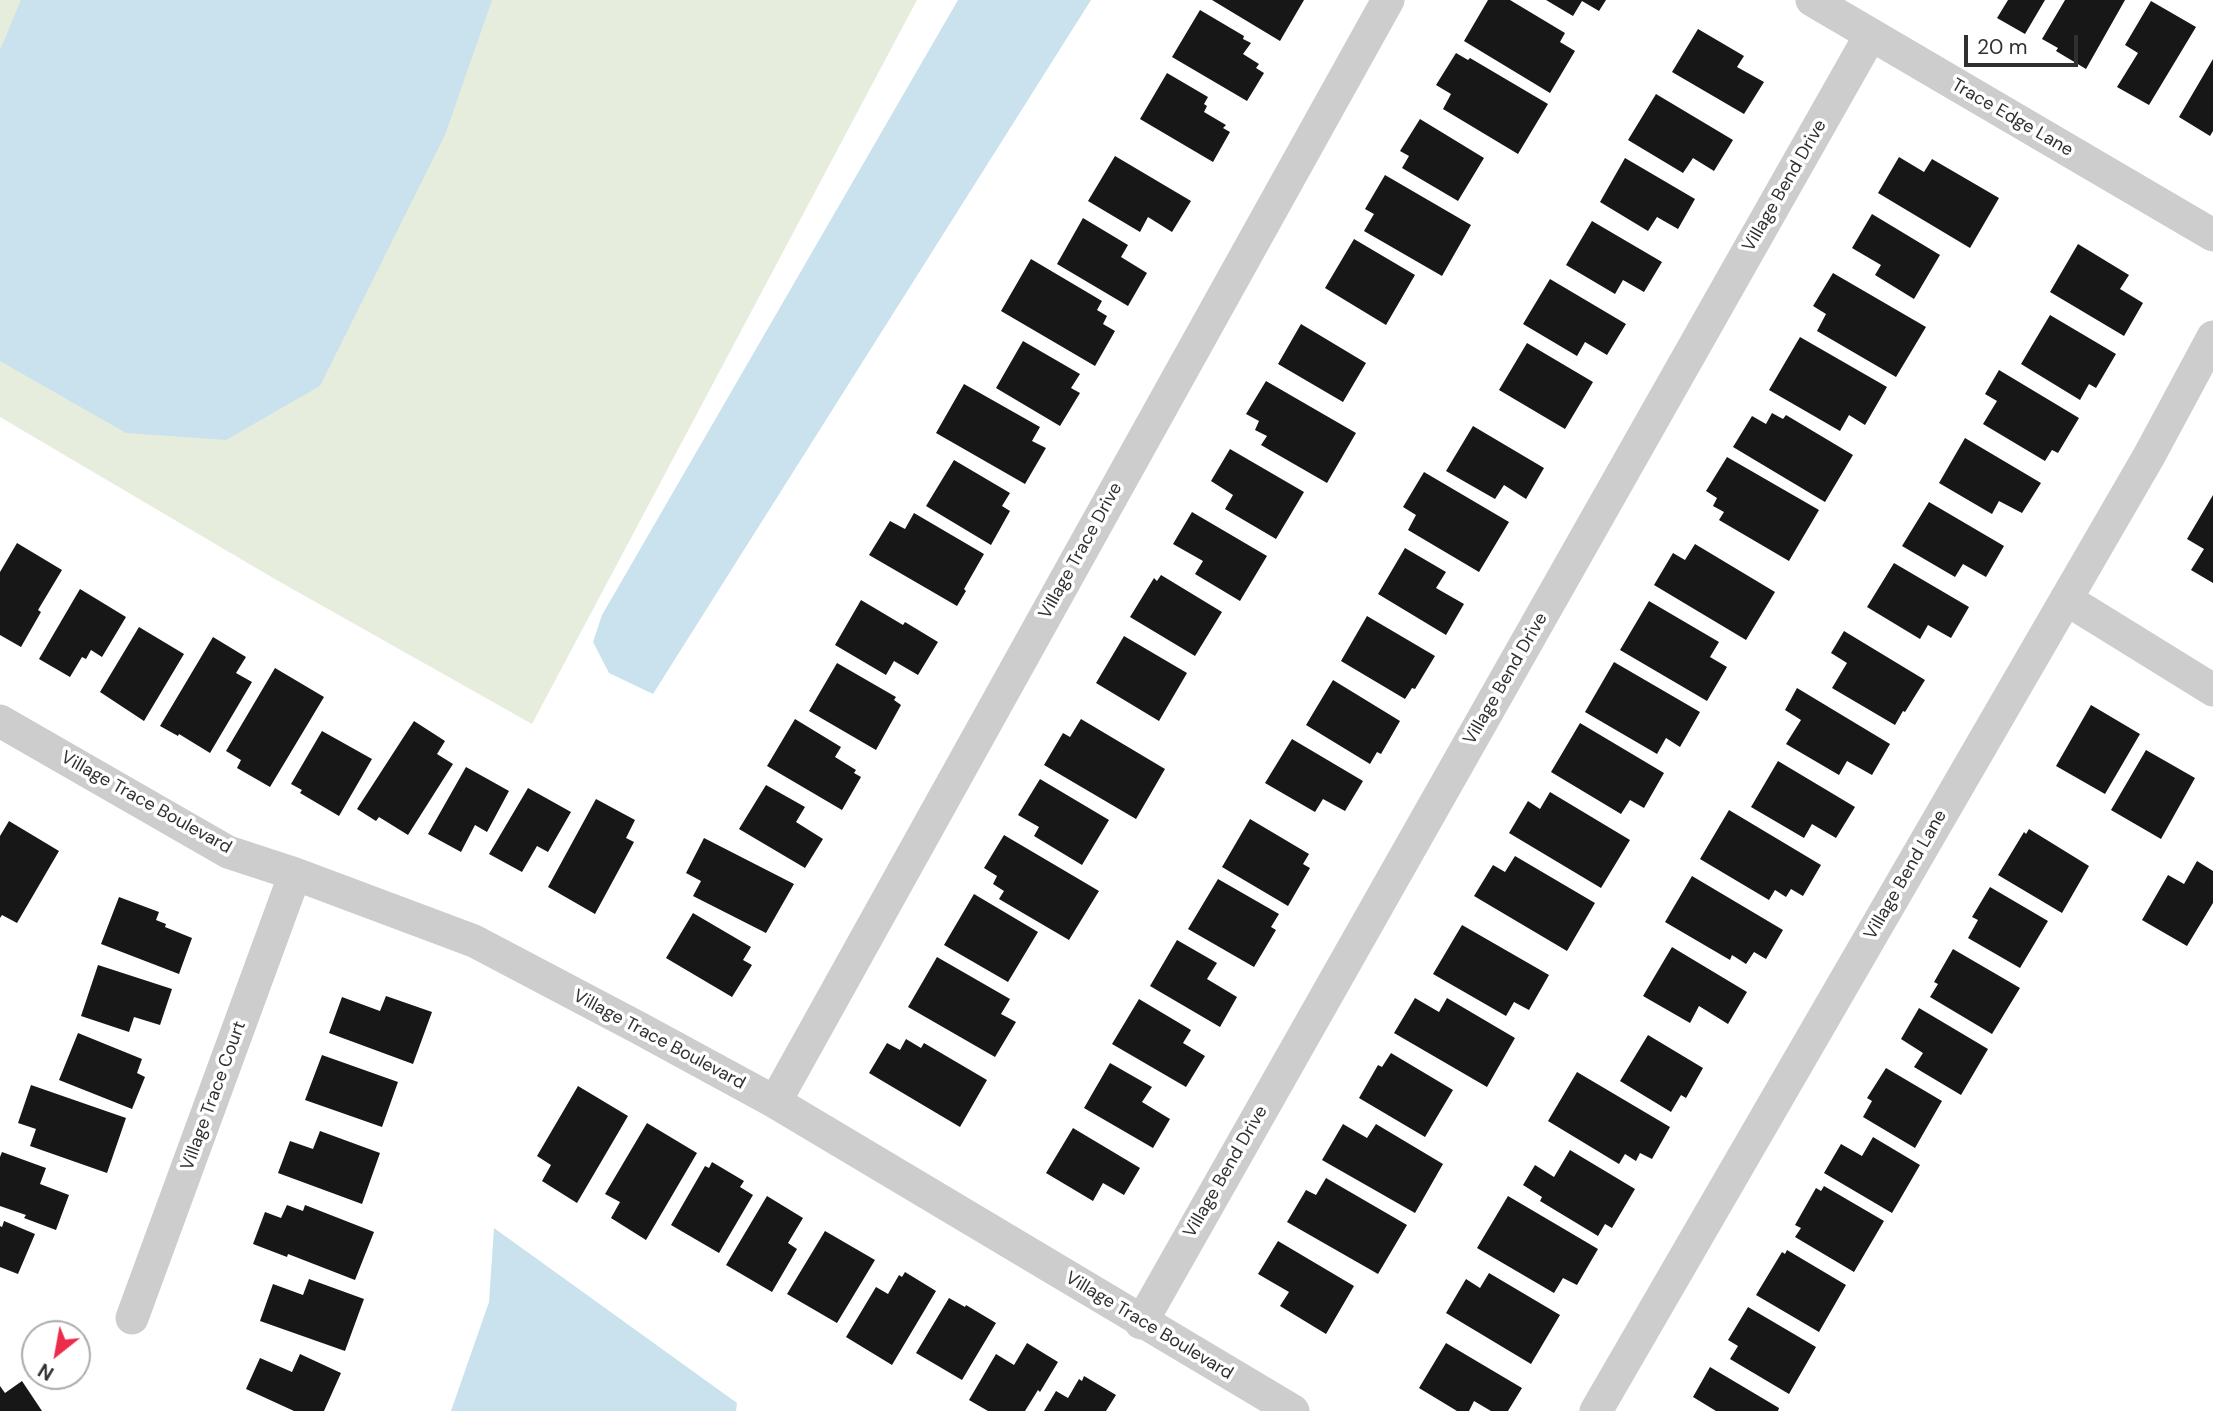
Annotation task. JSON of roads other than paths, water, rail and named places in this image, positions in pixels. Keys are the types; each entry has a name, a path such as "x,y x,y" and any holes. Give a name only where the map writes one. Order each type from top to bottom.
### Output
{"street":[{"name":"Village Trace Drive","path":"775,1102 1388,0"},
{"name":"Trace Edge Lane","path":"1812,0 2213,235"},
{"name":"Village Bend Drive","path":"1141,1322 1870,36"},
{"name":"Village Bend Lane","path":"1596,1411 2149,456 2213,337"},
{"path":"2066,599 2213,690"},
{"name":"Village Trace Boulevard","path":"0,721 228,852 295,874 474,942 775,1102 1293,1411"},
{"name":"Village Trace Court","path":"132,1318 295,874"}],"water":[{"path":"21,0 492,0 445,135 320,386 226,440 126,433 0,361 0,50"},
{"path":"958,0 1091,0 653,694 609,673 593,642 602,615"},
{"path":"494,1228 737,1403 736,1411 451,1411 489,1302"}]}
